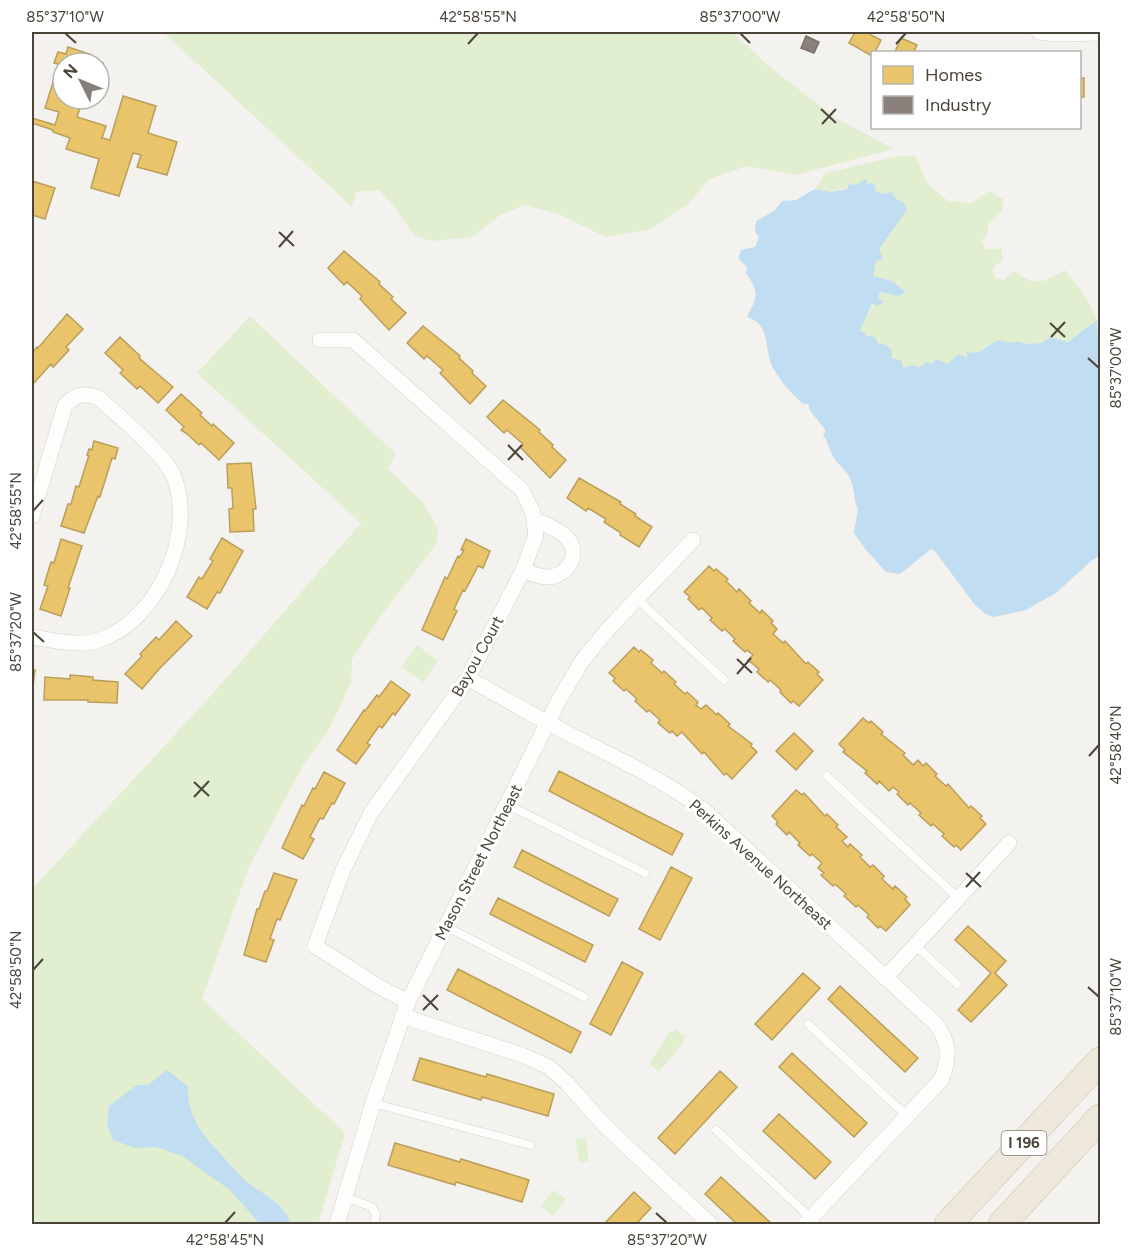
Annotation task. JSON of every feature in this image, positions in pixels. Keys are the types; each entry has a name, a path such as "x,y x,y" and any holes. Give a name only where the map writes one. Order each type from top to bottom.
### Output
{"highway":[{"name":"I 196","path":"948,1224 1101,1061"},
{"name":"I 196","path":"1002,1224 1101,1118"}],"street":[{"path":"1039,32 1101,33"},
{"name":"Bayou Court","path":"320,340 353,340 522,490 534,519 536,535 523,570 468,678 372,813 343,870 315,946 376,985 405,1009"},
{"path":"32,516 66,405 80,394 90,394 99,398 149,446 174,476 181,502 178,541 166,577 150,602 132,622 99,640 82,643 32,637"},
{"path":"523,570 542,577 552,577 566,570 572,560 573,549 567,538 534,519"},
{"name":"Mason Street Northeast","path":"337,1224 373,1102 405,1009 558,700 582,661 693,540"},
{"name":"Perkins Avenue Northeast","path":"468,678 548,723 663,782 705,811 936,1024 943,1034 949,1057 941,1080 808,1221"},
{"path":"885,978 1009,843"},
{"path":"405,1009 549,1067 567,1083 605,1126 710,1224"}],"lane":[{"path":"637,599 724,680"},
{"path":"827,776 958,898"},
{"path":"508,805 645,873"},
{"path":"445,926 584,997"},
{"path":"915,945 957,984"},
{"path":"808,1024 908,1117"},
{"path":"373,1102 530,1145"},
{"path":"716,1130 808,1221"},
{"path":"345,1197 372,1207 376,1215 374,1224"}],"green space":[{"path":"163,32 732,32 771,68 836,118 894,149 795,175 747,166 710,179 688,204 651,229 606,237 558,214 524,205 499,216 472,237 432,241 415,236 379,190 356,192 352,207"},
{"path":"915,155 927,183 948,201 972,203 989,191 1003,199 1002,211 988,225 988,233 981,242 987,250 1001,248 1003,259 992,269 995,278 1004,280 1014,271 1028,279 1039,281 1065,270 1084,294 1097,320 1068,342 1051,337 1041,343 1028,344 1017,341 1011,344 998,340 977,353 948,364 903,368 891,358 884,345 860,331 872,303 883,302 878,298 880,292 898,296 906,292 892,281 873,276 879,249 906,210 903,202 875,191 867,184 831,192 815,189 826,173 894,157"},
{"path":"250,316 396,454 388,469 422,501 438,529 437,543 378,620 352,659 351,683 329,729 302,767 249,867 202,999 345,1133 318,1224 32,1224 32,889 216,690 361,523 197,373"},
{"path":"417,645 438,661 423,682 401,667"},
{"path":"675,1029 685,1036 683,1039 685,1040 659,1072 649,1064 670,1031"},
{"path":"585,1137 589,1161 579,1162 575,1139"},
{"path":"554,1190 566,1199 552,1216 541,1206"}],"water":[{"path":"866,179 867,184 872,183 876,187 875,191 884,194 892,192 896,199 903,202 907,210 879,249 883,259 876,261 873,276 892,281 906,292 898,296 880,292 878,298 884,302 877,306 872,303 860,331 872,337 874,335 878,343 887,345 892,352 891,358 902,361 903,368 913,365 923,366 925,362 932,364 936,359 948,364 958,354 967,357 967,352 977,353 998,340 1028,344 1041,343 1051,337 1068,342 1097,320 1100,375 1100,555 1056,593 1026,610 994,617 985,614 975,605 931,549 900,574 886,572 854,533 858,509 852,484 833,455 823,434 826,431 811,412 808,404 803,404 779,378 770,360 764,331 755,321 747,317 756,294 746,273 747,267 738,258 741,250 755,247 759,237 755,232 756,221 774,211 782,201 796,200 815,189 831,192 847,189 849,184 855,185"},
{"path":"167,1070 188,1087 188,1098 194,1118 204,1135 248,1183 274,1200 288,1217 290,1224 260,1224 230,1190 182,1156 156,1147 135,1148 113,1140 107,1124 109,1106 137,1085 148,1085"}],"building: Homes":[{"path":"855,32 870,32 871,35 881,40 876,51 871,51 871,55 849,43"},
{"path":"901,38 917,45 914,51 895,51"},
{"path":"68,47 80,51 67,51"},
{"path":"1081,78 1084,78 1084,97 1081,97"},
{"path":"51,89 51,110 45,108"},
{"path":"123,96 156,106 148,133 177,142 167,175 137,167 141,155 133,153 119,196 91,188 99,159 66,149 70,138 32,123 32,118 55,125 59,112 56,111 79,111 77,117 106,126 102,138 110,140"},
{"path":"32,181 55,188 45,219 32,215"},
{"path":"344,251 380,282 379,284 393,297 391,299 406,313 389,330 360,299 362,296 347,282 344,285 328,268"},
{"path":"67,314 83,329 66,347 69,350 53,367 51,364 34,383 32,381 32,353"},
{"path":"423,326 460,356 459,358 473,371 472,373 486,386 470,404 440,373 443,370 427,356 424,359 407,343"},
{"path":"120,337 140,356 139,358 173,387 158,403 140,386 137,389 120,373 123,370 105,353"},
{"path":"181,394 202,413 200,415 234,443 219,460 201,443 199,445 181,430 184,427 166,410"},
{"path":"503,400 540,430 539,432 553,445 552,447 566,460 550,478 520,447 523,444 507,430 504,433 487,417"},
{"path":"94,441 118,448 115,459 112,458 100,497 98,496 84,533 61,526 76,486 79,487 89,456 87,455 89,449 92,450"},
{"path":"251,463 256,509 253,509 254,531 230,532 229,509 233,508 232,488 228,488 227,464"},
{"path":"579,478 621,502 620,504 652,527 639,547 604,522 606,519 588,508 586,511 567,498"},
{"path":"222,538 243,551 220,593 217,592 207,609 187,597 199,577 202,579 213,561 210,559"},
{"path":"61,539 82,546 61,616 40,609 48,586 44,585"},
{"path":"466,539 490,551 483,568 478,566 465,591 463,590 454,609 457,611 443,640 422,630 445,577 447,579 458,556 460,557 464,550 461,550"},
{"path":"709,566 728,579 726,581 737,592 739,589 760,613 762,610 773,621 771,623 777,629 773,634 783,643 785,641 806,664 808,662 819,672 817,674 823,680 799,706 793,701 791,703 780,692 781,690 757,672 759,669 748,660 753,655 747,650 745,652 733,641 735,639 725,629 722,631 710,620 712,618 702,608 699,610 688,599 690,597 684,592"},
{"path":"176,621 192,636 142,689 125,674 156,637 159,640"},
{"path":"634,647 653,660 651,663 662,673 664,671 685,694 687,692 698,702 696,705 701,709 706,705 717,715 718,713 730,724 728,726 752,744 751,746 757,752 732,779 726,773 724,775 682,732 677,736 672,731 670,733 658,723 660,720 635,701 637,699 613,681 615,678 609,673"},
{"path":"32,669 35,670 32,693"},
{"path":"70,675 118,682 117,703 88,702 88,700 44,700 45,677 70,679"},
{"path":"391,681 410,695 382,728 379,726 367,743 370,745 356,764 337,750 364,710 377,695 379,697"},
{"path":"863,718 869,723 871,721 883,732 881,734 905,753 903,755 913,765 918,760 923,766 926,763 937,774 935,776 946,786 948,784 969,808 971,806 982,816 980,818 986,824 961,850 956,845 954,847 942,836 944,834 919,815 921,813 910,803 908,805 893,787 889,791 879,781 877,784 865,773 867,771 843,752 845,750 839,744"},
{"path":"794,733 813,751 796,770 776,751"},
{"path":"559,771 683,834 672,855 549,791"},
{"path":"324,772 345,783 334,804 332,803 323,819 320,818 310,837 314,839 303,859 282,848 302,805 304,806"},
{"path":"796,790 802,795 804,793 825,816 827,814 838,825 836,827 847,837 842,841 848,847 850,844 862,855 860,857 870,867 873,865 884,876 882,879 893,889 895,886 907,897 905,899 910,905 886,931 880,926 878,928 867,917 869,915 858,905 856,907 844,896 846,894 821,875 824,873 818,868 822,863 812,854 810,856 789,832 787,835 776,824 778,822 772,816"},
{"path":"522,850 618,899 609,916 514,867"},
{"path":"671,867 692,878 660,940 639,929"},
{"path":"274,873 297,880 280,920 277,919 270,939 274,940 266,962 244,955 257,909 259,909"},
{"path":"498,898 593,945 585,962 490,914"},
{"path":"968,926 1006,961 995,973 1007,985 971,1022 958,1010 991,973 955,940"},
{"path":"622,962 643,973 611,1035 590,1024"},
{"path":"458,969 581,1032 571,1053 447,990"},
{"path":"803,973 820,988 772,1040 755,1024"},
{"path":"840,986 918,1058 905,1072 828,999"},
{"path":"792,1053 867,1123 854,1137 779,1067"},
{"path":"420,1058 486,1077 487,1074 554,1094 548,1116 482,1097 481,1100 413,1080"},
{"path":"720,1071 737,1087 675,1154 658,1138"},
{"path":"779,1114 831,1162 815,1179 763,1131"},
{"path":"395,1143 460,1162 461,1159 529,1180 522,1202 388,1165"},
{"path":"721,1177 772,1224 737,1224 705,1194"},
{"path":"634,1192 651,1208 636,1224 604,1224"}],"building: Industry":[{"path":"806,36 819,42 814,53 801,48"}]}
